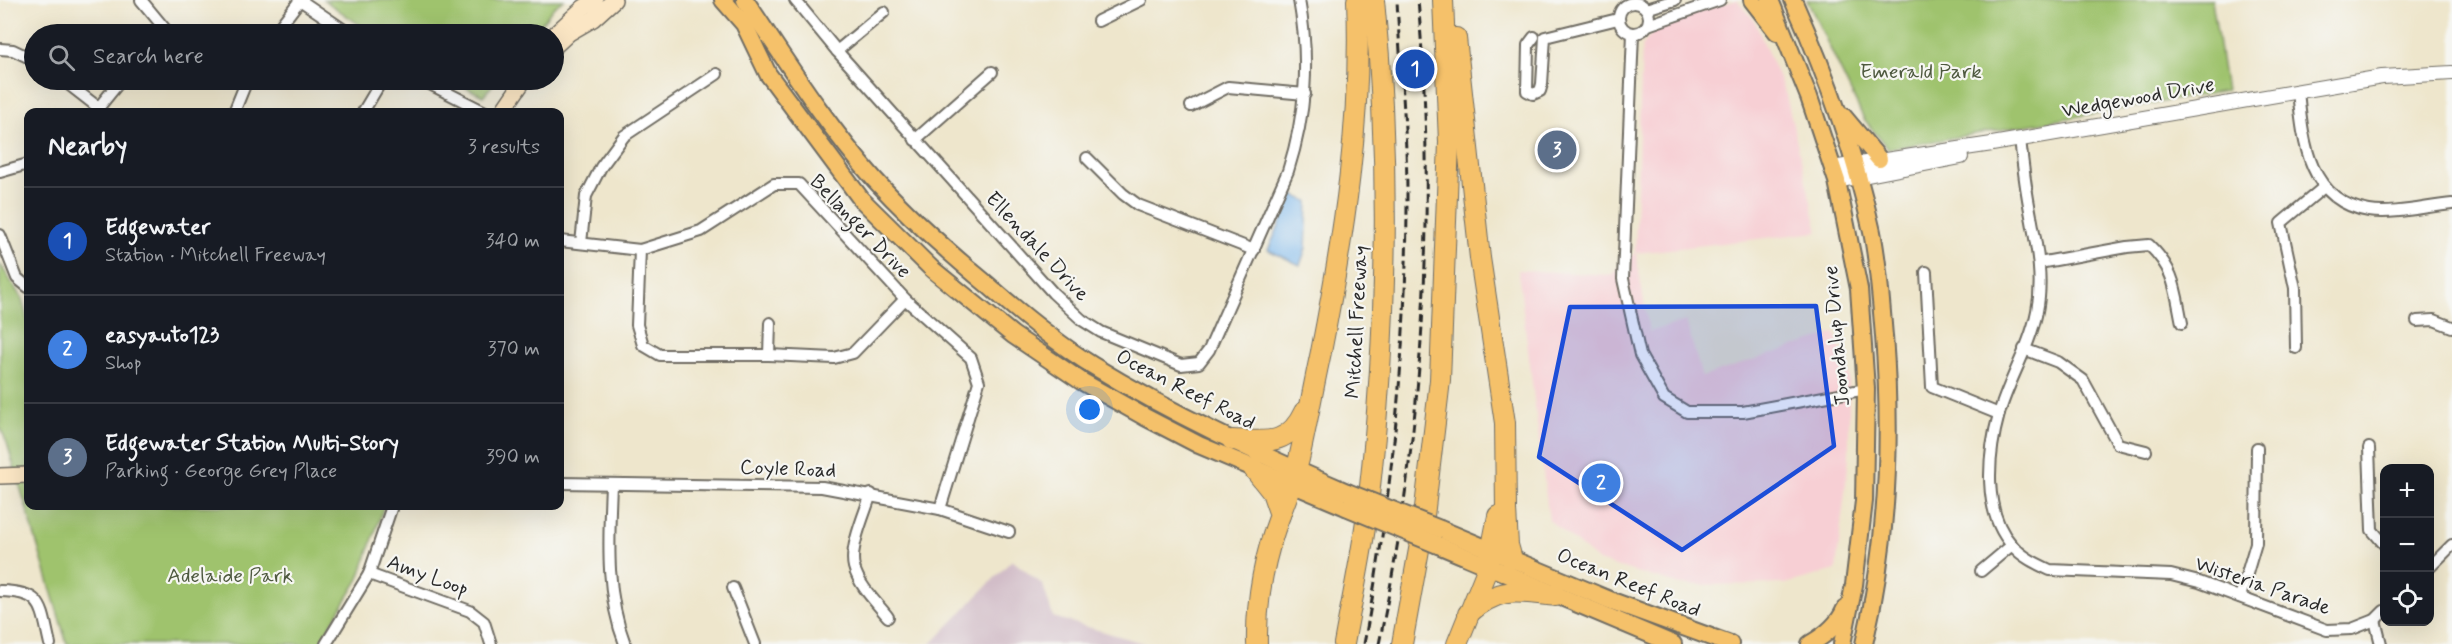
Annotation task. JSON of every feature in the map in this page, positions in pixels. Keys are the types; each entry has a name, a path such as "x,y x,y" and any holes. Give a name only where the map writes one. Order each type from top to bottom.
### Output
{"highway":[{"path":"1257,644 1256,614 1259,585 1294,476 1337,270 1351,180 1359,56 1357,0"},
{"name":"Mitchell Freeway","path":"1344,644 1368,507 1381,357 1385,260 1379,48 1374,0"},
{"path":"1402,644 1422,533 1440,380 1449,142 1443,0"},
{"path":"1450,0 1457,43 1480,258 1505,423 1508,545 1512,559"},
{"path":"1232,440 1276,440 1288,435 1299,424 1311,396"},
{"path":"1253,468 1272,492 1280,515"},
{"path":"1457,644 1490,559 1505,478"},
{"path":"1468,614 1481,603 1506,591 1556,596"}],"main road":[{"path":"564,26 595,0"},
{"path":"564,37 593,19 614,0"},
{"name":"Ocean Reef Road","path":"723,0 744,24 773,82 861,199 932,269 1013,336 1081,381 1199,445 1253,468 1294,476"},
{"name":"Ocean Reef Road","path":"745,0 806,91 875,179 938,243 1020,313 1090,364 1294,476 1490,559 1556,596 1672,644"},
{"path":"1752,0 1791,49"},
{"name":"Joondalup Drive","path":"1770,0 1791,49 1834,174 1859,289 1866,389 1864,501 1854,585 1842,644"},
{"path":"1793,0 1835,106 1855,170 1872,233 1880,288 1888,388 1886,503 1876,589 1874,644"},
{"path":"496,108 508,90"},
{"path":"505,108 517,90"},
{"path":"1835,106 1879,159"},
{"path":"0,476 24,475"},
{"path":"0,484 24,483"},
{"name":"Ocean Reef Road","path":"1490,559 1512,559 1612,601 1730,644"},
{"path":"1810,644 1823,636 1842,616 1854,585"},
{"path":"1864,644 1876,589"}],"street":[{"path":"141,0 158,24"},
{"path":"282,24 300,0 335,24"},
{"name":"Ellendale Drive","path":"795,0 915,140 1053,293 1082,320 1101,332 1181,365 1199,363 1205,357 1288,171 1302,125 1305,94 1304,24 1299,0"},
{"path":"1098,21 1141,0"},
{"path":"1646,9 1675,0"},
{"path":"1648,25 1650,19 1641,4 1630,1 1621,9 1618,19 1623,29 1640,33 1648,25 1720,0"},
{"path":"837,51 884,12"},
{"path":"1539,37 1618,19"},
{"path":"1633,33 1623,279 1640,355 1664,398 1687,412 1743,412 1866,389"},
{"path":"0,49 13,50 24,55"},
{"path":"915,140 992,72"},
{"name":"Wedgewood Drive","path":"1834,174 2299,95 2382,77 2452,73"},
{"path":"581,243 586,196 601,167 624,136 717,74"},
{"name":"Wedgewood Drive","path":"2299,95 2384,85 2452,81"},
{"path":"1191,106 1228,87 1305,94"},
{"path":"74,90 95,108"},
{"path":"99,108 112,90"},
{"path":"235,108 240,90"},
{"path":"365,108 376,90"},
{"path":"442,90 477,108"},
{"path":"2299,95 2310,165 2324,188 2345,202 2368,211 2452,204"},
{"name":"Wedgewood Drive","path":"1855,170 1879,159 2021,143"},
{"name":"Wisteria Parade","path":"2021,143 2039,263 2037,311 1999,414 1990,462 1993,507 2012,545 2036,563 2050,570 2171,575 2199,582 2327,630 2352,629 2375,620 2380,616"},
{"path":"1087,158 1123,194 1138,205 1254,250"},
{"path":"0,172 24,165"},
{"name":"Bellanger Drive","path":"564,241 640,250 701,231 774,184 799,184 905,299 970,358 979,382 940,509"},
{"path":"2296,348 2295,288 2281,223 2324,188"},
{"path":"0,235 17,278 24,284"},
{"path":"2039,263 2149,245 2164,259 2173,281 2182,323"},
{"path":"640,250 637,325 643,345 660,355 769,355 834,358 853,353 905,299"},
{"path":"1926,272 1932,387 1999,414"},
{"path":"2417,321 2434,320 2452,327"},
{"path":"769,355 770,323"},
{"path":"2024,349 2058,363 2083,380 2118,444 2146,451"},
{"path":"2240,597 2256,543 2257,448"},
{"path":"2369,448 2372,530 2380,539"},
{"name":"Coyle Road","path":"564,483 822,487 871,494 940,509 1009,532"},
{"path":"611,483 609,538 611,584 619,628 625,644"},
{"path":"871,494 856,540 854,566 865,590 888,617"},
{"path":"326,644 369,574 391,510"},
{"path":"1981,571 2012,545"},
{"path":"2434,563 2452,545"},
{"name":"Amy Loop","path":"369,574 470,611 484,622 490,644"},
{"path":"733,588 755,644"},
{"path":"0,591 28,594 38,602 50,644"},
{"path":"2375,620 2381,644"}],"highlighted area":[{"path":"1816,306 1834,446 1682,550 1539,457 1570,307"}],"shaded area":[{"path":"1737,0 1754,20 1786,95 1818,232 1636,253 1649,332 1686,321 1702,377 1835,333 1849,374 1849,457 1836,570 1785,584 1681,585 1598,561 1549,520 1518,270 1611,275 1635,253 1642,46 1657,27 1689,14"},
{"path":"1012,560 1043,585 1053,617 1146,644 931,644"}],"green space":[{"path":"324,0 564,0 554,7 541,24 359,24"},
{"name":"Emerald Park","path":"1807,0 2212,0 2226,91 1888,149 1864,119"},
{"path":"471,90 488,90 483,96"},
{"name":"Adelaide Park","path":"0,264 22,299 24,307 24,500 0,426"},
{"name":"Adelaide Park","path":"27,510 383,510 359,579 319,644 67,644"}],"water":[{"path":"1293,195 1308,201 1306,248 1300,265 1268,250"}],"railway":[{"path":"1364,644 1390,477 1404,308 1407,172 1397,0"},
{"path":"1379,644 1406,484 1416,404 1422,323 1426,242 1426,161 1424,80 1418,0"}],"place":[{"name":"Edgewater","path":"1415,69"},
{"name":"Edgewater Station Multi-Story","path":"1557,150"},
{"name":"easyauto123","path":"1601,483"}]}
